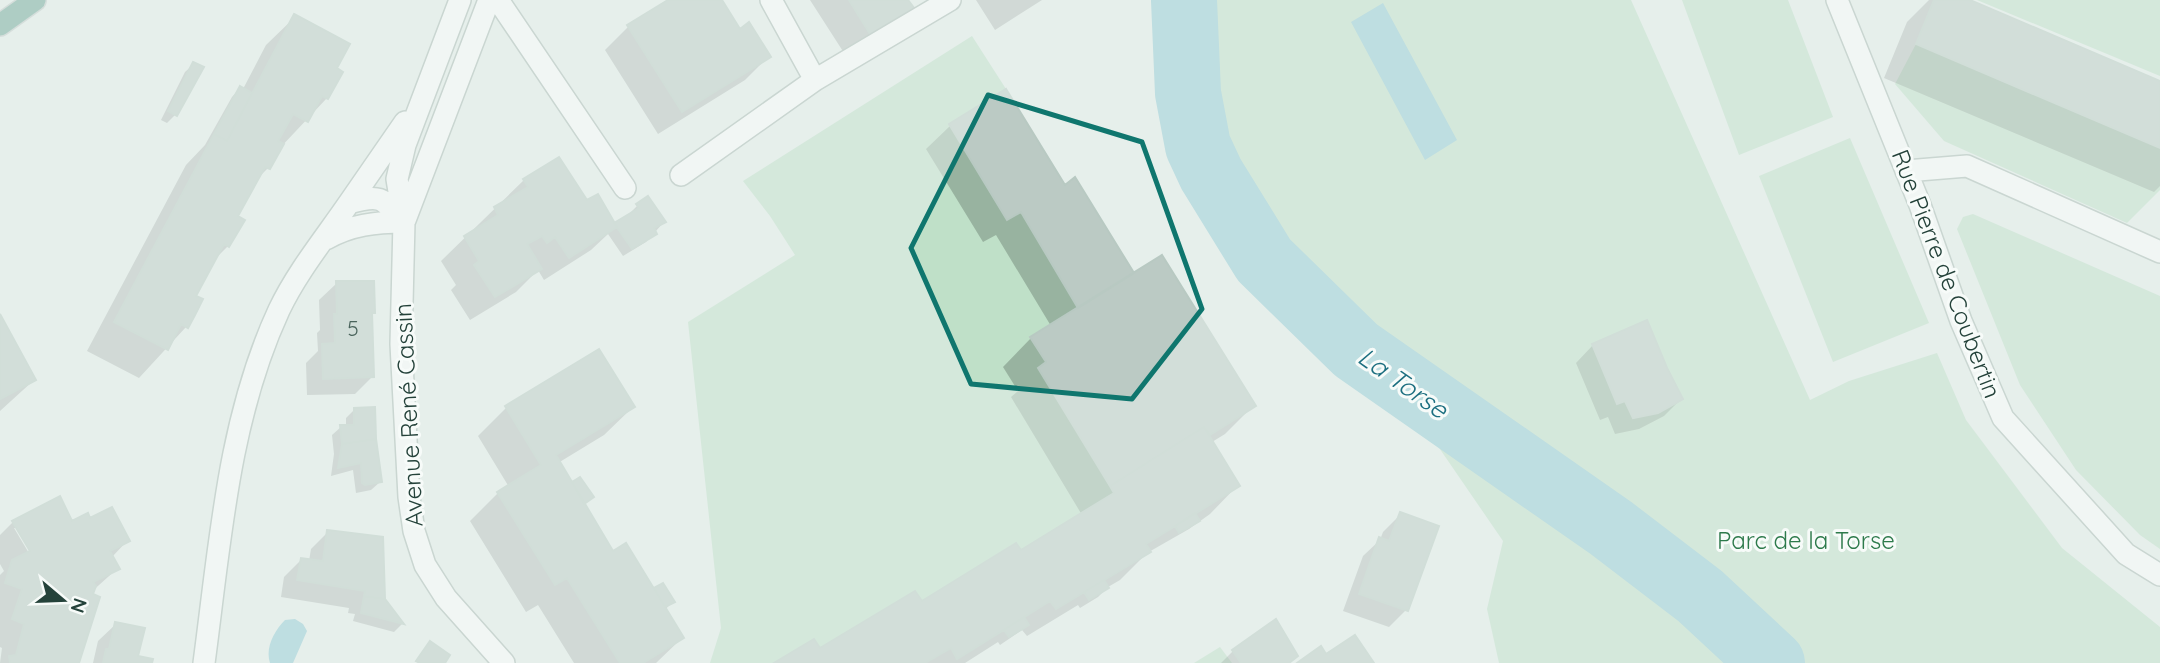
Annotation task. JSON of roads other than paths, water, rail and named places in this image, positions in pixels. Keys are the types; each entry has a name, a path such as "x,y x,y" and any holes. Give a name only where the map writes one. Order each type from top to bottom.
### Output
{"main road":[{"path":"0,25 35,0"}],"street":[{"path":"404,222 397,179 405,145 460,0"},
{"path":"404,222 489,0"},
{"path":"498,0 625,188"},
{"path":"771,0 815,80"},
{"path":"681,175 815,80 950,0"},
{"name":"Rue Pierre de Coubertin","path":"1837,0 1906,171 1961,321 2003,418 2126,554 2160,575"},
{"path":"205,663 219,546 236,440 251,384 279,311 297,279 393,141 428,84"},
{"path":"1906,171 1967,166 2158,249"},
{"path":"349,203 374,197 387,202 404,222"},
{"path":"323,241 344,229 382,222 404,222"},
{"name":"Avenue René Cassin","path":"404,222 401,344 409,497 414,531 425,565 446,598 504,663"}],"water":[{"path":"1383,3 1457,140 1425,160 1351,22"},
{"path":"295,619 303,624 307,631 293,663 270,663 269,652 274,634 285,620"}],"waterway":[{"name":"La Torse","path":"1184,0 1188,93 1198,146 1211,174 1264,260 1356,350 1611,528 1700,596 1772,663"}],"park label":[{"name":"Parc de la Torse","path":"1806,541"}]}
